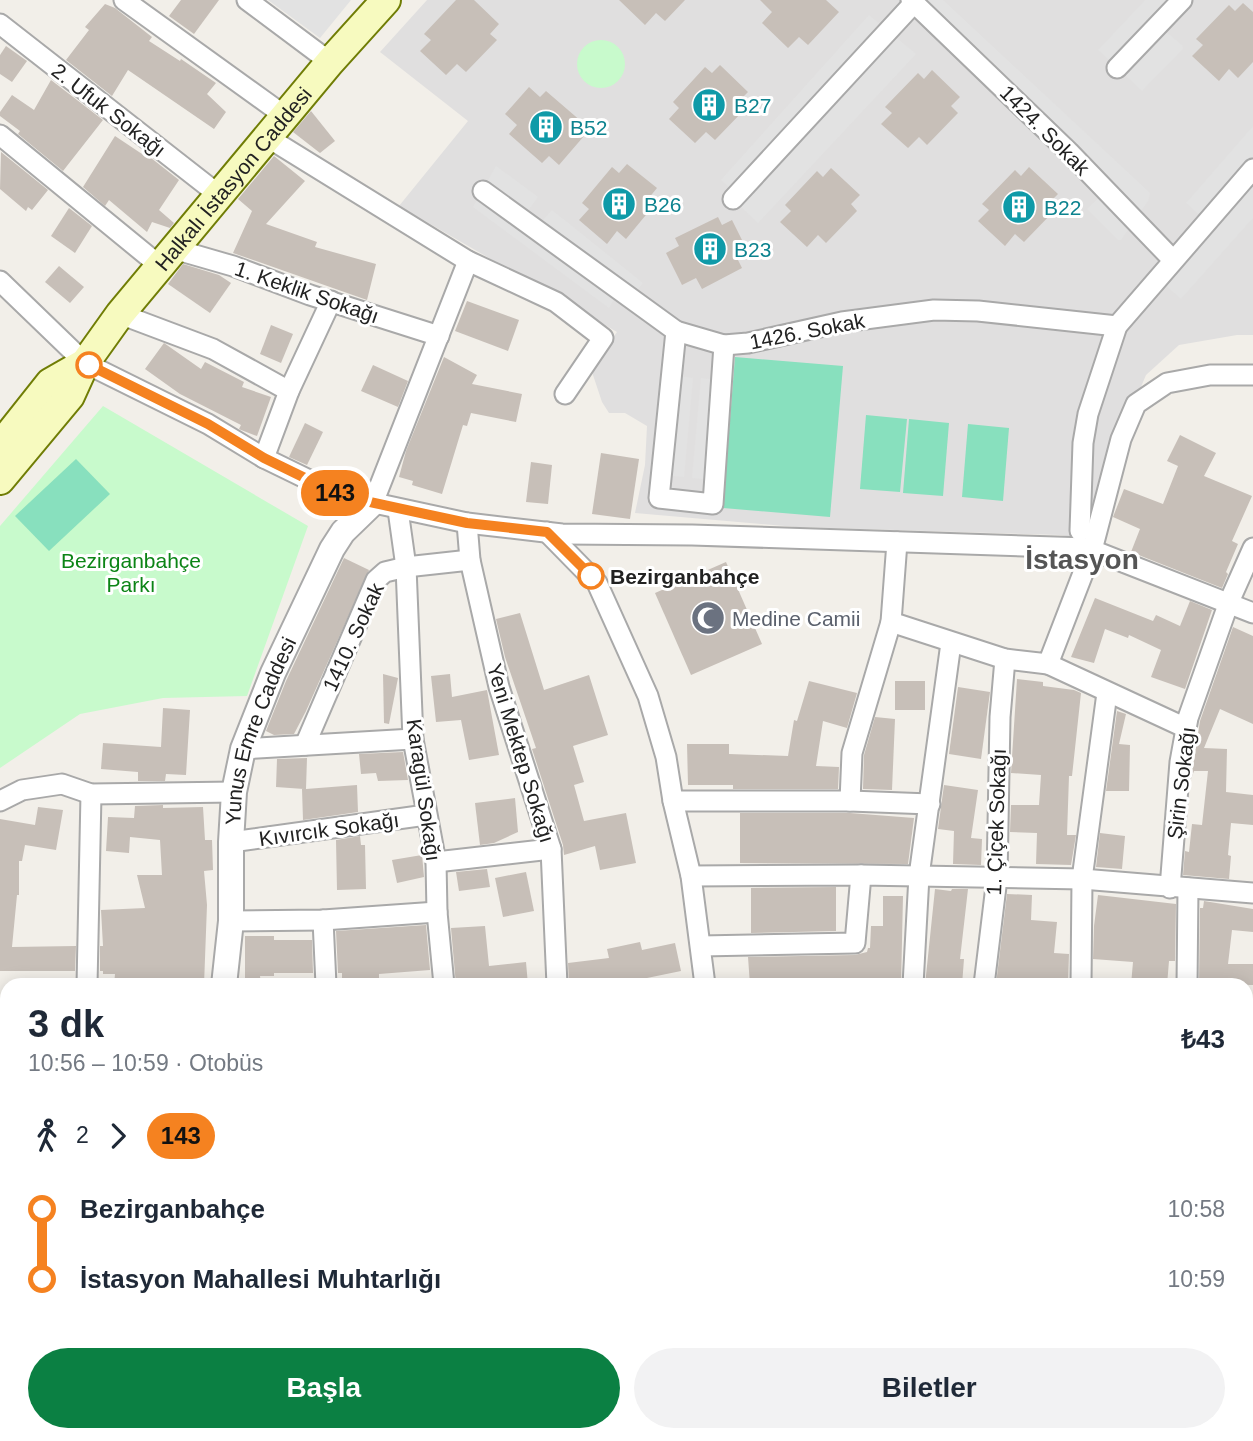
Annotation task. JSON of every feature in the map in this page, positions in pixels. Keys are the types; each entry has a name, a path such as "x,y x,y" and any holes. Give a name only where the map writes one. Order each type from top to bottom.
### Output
{"main road":[{"name":"Halkalı İstasyon Caddesi","path":"0,480 70,396 85,363 120,314 330,62 386,0"},
{"name":"Halkalı İstasyon Caddesi","path":"0,446 50,383 85,363"}],"street":[{"path":"124,0 285,116"},
{"path":"247,0 330,62"},
{"path":"1117,68 1182,0"},
{"name":"1424. Sokak","path":"733,199 912,2 1044,127 1173,260"},
{"name":"2. Ufuk Sokağı","path":"0,24 219,195"},
{"path":"0,135 167,258"},
{"path":"267,138 468,261 556,302 603,338 565,394"},
{"path":"1080,531 1086,424 1117,326 1253,169"},
{"name":"1426. Sokak","path":"483,191 676,331 724,345 759,341 842,322 934,310 978,311 1117,326"},
{"name":"1. Keklik Sokağı","path":"167,258 233,266 439,336"},
{"path":"373,503 468,261"},
{"path":"0,281 85,363 208,424 264,458 342,496 467,523 547,532 1092,550 1253,613"},
{"path":"264,458 289,391 331,301"},
{"path":"120,314 213,349 289,391"},
{"path":"676,331 659,499 713,504 724,345"},
{"path":"1048,664 1092,550 1121,439 1136,404 1167,383 1210,375 1253,375"},
{"name":"Yunus Emre Caddesi","path":"225,978 231,921 234,792 243,749 278,663 332,549 343,532 373,503"},
{"name":"Karagül Sokağı","path":"398,510 406,567 413,739 436,862 437,912 443,978"},
{"name":"Yeni Mektep Sokağı","path":"467,523 470,560 499,687 551,849 557,978"},
{"path":"547,532 597,583 648,696 666,757 673,801 691,876 704,978"},
{"path":"850,801 852,753 891,622 897,542"},
{"name":"Şirin Sokağı","path":"1186,978 1179,888 1180,762 1186,728 1229,602 1253,548"},
{"name":"1410. Sokak","path":"305,745 376,580 384,572 406,567 470,560"},
{"path":"891,622 1005,659 1048,664 1186,728"},
{"path":"913,978 919,876 951,643"},
{"name":"1. Çiçek Sokağı","path":"985,978 997,878 1000,717 1005,659"},
{"path":"1081,978 1082,879 1107,693"},
{"path":"243,749 413,739"},
{"path":"0,801 22,790 62,784 91,794 234,792"},
{"path":"87,978 91,794"},
{"path":"673,801 930,804"},
{"name":"Kıvırcık Sokağı","path":"231,842 426,815"},
{"path":"436,862 551,849"},
{"path":"691,876 861,875 1082,879 1253,893"},
{"path":"701,946 855,943 861,875"},
{"path":"231,921 323,920 437,912"},
{"path":"323,920 326,978"}],"shaded area":[{"path":"268,0 351,0 320,38"},
{"path":"427,0 1253,0 1253,335 1237,335 1179,345 1146,375 1109,463 1093,540 1060,535 796,527 635,513 645,465 647,426 625,413 609,413 602,402 591,369 617,332 399,206 468,121 380,52"},
{"path":"912,0 943,0 1150,193 1148,201 1121,240 1087,209 1105,192"},
{"path":"1145,0 1182,0 1158,25 1182,45 1183,49 1142,91 1098,50"},
{"path":"869,15 916,54 758,223 733,199 738,195 721,180"},
{"path":"1253,126 1253,218 1181,299 1157,278 1207,222 1186,203"},
{"path":"496,166 538,197 522,219 536,228 552,210 643,283 631,298 619,290 609,308 473,207"},
{"path":"672,375 693,378 684,477 662,475"},
{"path":"701,378 722,381 716,480 692,478"}],"green space":[{"path":"601,40 618,47 625,64 618,81 601,88 584,81 577,64 584,47"},
{"path":"735,357 843,366 830,517 723,508"},
{"name":"Bezirganbahçe Parkı","path":"103,406 308,526 247,696 163,698 80,714 0,768 0,526"},
{"path":"866,415 907,419 900,492 860,489"},
{"path":"909,419 949,423 943,496 903,493"},
{"path":"968,424 1009,428 1003,501 962,497"},
{"path":"76,459 110,494 49,551 15,516"}],"building":[{"path":"181,0 219,0 194,34 169,16"},
{"path":"456,0 474,0 499,24 490,34 497,40 466,72 457,64 446,75 420,51 431,40 424,34"},
{"path":"619,0 685,0 665,21 656,13 645,25"},
{"path":"760,0 826,0 839,12 808,45 799,37 788,48 762,23 772,12"},
{"path":"1243,3 1253,12 1253,62 1238,78 1229,69 1219,81 1192,56 1203,45 1196,39 1229,5 1235,11"},
{"path":"105,4 115,8 152,37 149,41 216,83 207,94 226,112 214,129 128,70 112,96 66,60 89,30 85,27"},
{"path":"6,46 27,61 12,82 0,74 0,55"},
{"name":"B27","path":"720,65 748,92 739,101 746,108 715,140 706,132 695,143 669,119 679,108 673,102 705,67 712,73"},
{"path":"932,70 960,97 951,106 958,113 927,145 919,137 908,148 881,124 892,113 885,107 918,73 924,79"},
{"path":"51,80 103,120 63,171 0,116 12,95 34,110"},
{"name":"B52","path":"529,87 540,97 546,91 582,122 576,128 584,136 559,165 549,156 542,163 509,134 517,125 505,114"},
{"path":"311,111 335,141 320,153 293,132"},
{"path":"115,136 145,156 146,154 179,180 159,210 174,223 170,228 152,222 147,232 109,200 105,206 83,187"},
{"path":"1,152 48,190 32,210 28,207 26,211 0,189"},
{"path":"274,156 305,181 266,224 317,242 315,247 376,264 367,300 233,253 252,211 238,199"},
{"name":"B26","path":"627,164 657,188 648,199 655,204 626,239 617,231 607,244 579,220 589,209 582,203 612,167 619,173"},
{"name":"B22","path":"1029,167 1058,194 1048,204 1055,210 1024,242 1015,234 1005,246 978,221 989,210 982,204 1015,170 1021,176"},
{"path":"831,168 860,195 851,204 857,211 826,243 818,235 807,247 780,222 791,211 785,205 817,171 823,177"},
{"path":"69,208 92,226 75,253 51,236"},
{"name":"B23","path":"718,217 722,225 732,220 749,254 738,260 742,268 702,289 696,278 682,285 666,253 679,246 675,238"},
{"path":"183,264 219,275 231,283 210,313 168,284"},
{"path":"59,266 84,287 70,303 45,282"},
{"path":"467,301 519,320 508,351 455,331"},
{"path":"271,325 293,334 281,363 260,354"},
{"path":"164,343 201,369 205,362 244,382 242,387 271,397 257,436 239,429 241,425 180,394 145,369"},
{"path":"444,357 477,375 472,384 522,394 516,422 471,413 467,426 463,425 442,494 412,485 413,481 399,477 406,451"},
{"path":"373,365 408,381 398,407 361,391"},
{"path":"305,423 323,432 307,465 289,457"},
{"path":"1180,435 1216,453 1204,476 1252,496 1232,541 1238,544 1222,588 1131,552 1140,529 1113,517 1124,489 1163,504 1178,466 1167,461"},
{"path":"601,453 639,459 630,519 592,514"},
{"path":"531,462 552,465 548,504 526,502"},
{"path":"344,558 369,570 294,734 274,735 266,731 286,681"},
{"name":"Medine Camii","path":"726,562 762,644 691,675 655,593"},
{"path":"1095,598 1153,621 1156,615 1180,626 1190,601 1212,610 1185,689 1151,677 1161,650 1129,635 1128,638 1105,629 1094,663 1071,657"},
{"path":"520,613 544,690 589,675 608,735 573,746 584,782 574,785 584,821 626,813 636,863 600,870 595,846 564,855 532,749 536,748 505,657 496,619"},
{"path":"1233,627 1253,636 1253,724 1220,709 1204,748 1227,749 1226,792 1253,795 1253,825 1231,823 1229,879 1183,875 1185,851 1189,852 1192,824 1202,825 1208,771 1194,771 1191,779 1200,721"},
{"path":"383,674 398,678 389,724 384,723"},
{"path":"450,674 452,697 487,690 499,755 469,760 461,720 436,722 431,676"},
{"path":"1017,679 1043,682 1043,686 1081,693 1072,776 1069,776 1067,835 1076,835 1071,865 1036,864 1037,833 1010,832 1011,805 1039,805 1041,775 1011,773"},
{"path":"809,681 857,693 847,728 823,721 816,766 839,767 838,789 733,789 733,785 688,785 687,744 729,744 729,754 788,756 794,720 797,721"},
{"path":"895,681 925,681 925,710 895,710"},
{"path":"958,687 990,692 981,759 949,754"},
{"path":"163,708 190,710 186,775 166,774 165,781 138,781 138,772 101,769 103,743 161,747"},
{"path":"1117,711 1126,714 1119,744 1130,745 1129,791 1106,791"},
{"path":"875,717 895,719 892,790 863,789 864,755"},
{"path":"403,752 408,780 378,781 376,773 361,774 359,754"},
{"path":"307,758 306,789 357,785 358,812 303,820 304,789 276,787 277,759"},
{"path":"944,785 978,790 971,838 982,839 981,865 953,864 954,831 938,829"},
{"path":"515,798 518,832 494,843 480,845 475,803"},
{"path":"135,806 203,807 205,840 212,840 213,870 204,871 207,905 204,978 115,978 115,974 103,974 103,971 100,971 100,946 103,946 101,910 145,908 137,875 162,875 160,840 130,837 129,853 106,851 108,817 134,818"},
{"path":"38,807 63,810 56,850 25,845 22,861 19,861 19,895 12,947 76,946 75,971 0,971 0,819 35,825"},
{"path":"740,813 850,813 914,818 908,864 740,863"},
{"path":"1100,833 1125,836 1122,869 1096,867"},
{"path":"360,836 361,845 365,845 366,889 337,890 336,840"},
{"path":"422,855 424,877 397,883 392,860"},
{"path":"487,869 490,887 459,891 456,872"},
{"path":"526,872 534,911 503,917 495,878"},
{"path":"836,887 836,931 751,933 751,888"},
{"path":"935,889 968,889 960,959 964,959 963,978 926,978"},
{"path":"1007,894 1032,895 1031,920 1057,922 1054,953 1069,954 1068,978 997,978"},
{"path":"1098,895 1176,904 1175,961 1169,961 1168,978 1132,978 1133,962 1093,959"},
{"path":"883,896 903,896 901,978 750,978 748,957 855,955 867,952 870,948 871,926 883,926"},
{"path":"1204,901 1253,909 1253,932 1232,930 1228,964 1253,964 1253,978 1199,978 1200,908 1203,908"},
{"path":"426,925 430,970 379,974 379,978 342,978 342,973 338,973 336,931"},
{"path":"485,926 489,966 526,962 527,978 455,978 451,928"},
{"path":"245,936 274,936 274,940 312,940 313,973 274,973 274,976 245,978"},
{"path":"640,942 642,950 675,943 681,971 647,978 569,978 568,963 609,958 607,949"}],"bus line":[{"name":"143","path":"89,365 208,424 264,458 342,496 467,523 547,532 591,576"}],"place":[{"name":"B27","path":"709,105"},
{"name":"B52","path":"546,127"},
{"name":"B26","path":"619,204"},
{"name":"B22","path":"1019,207"},
{"name":"B23","path":"710,249"},
{"name":"Bezirganbahçe","path":"591,576"},
{"name":"Medine Camii","path":"708,618"}],"district":[{"name":"İstasyon","path":"1082,559"}]}
